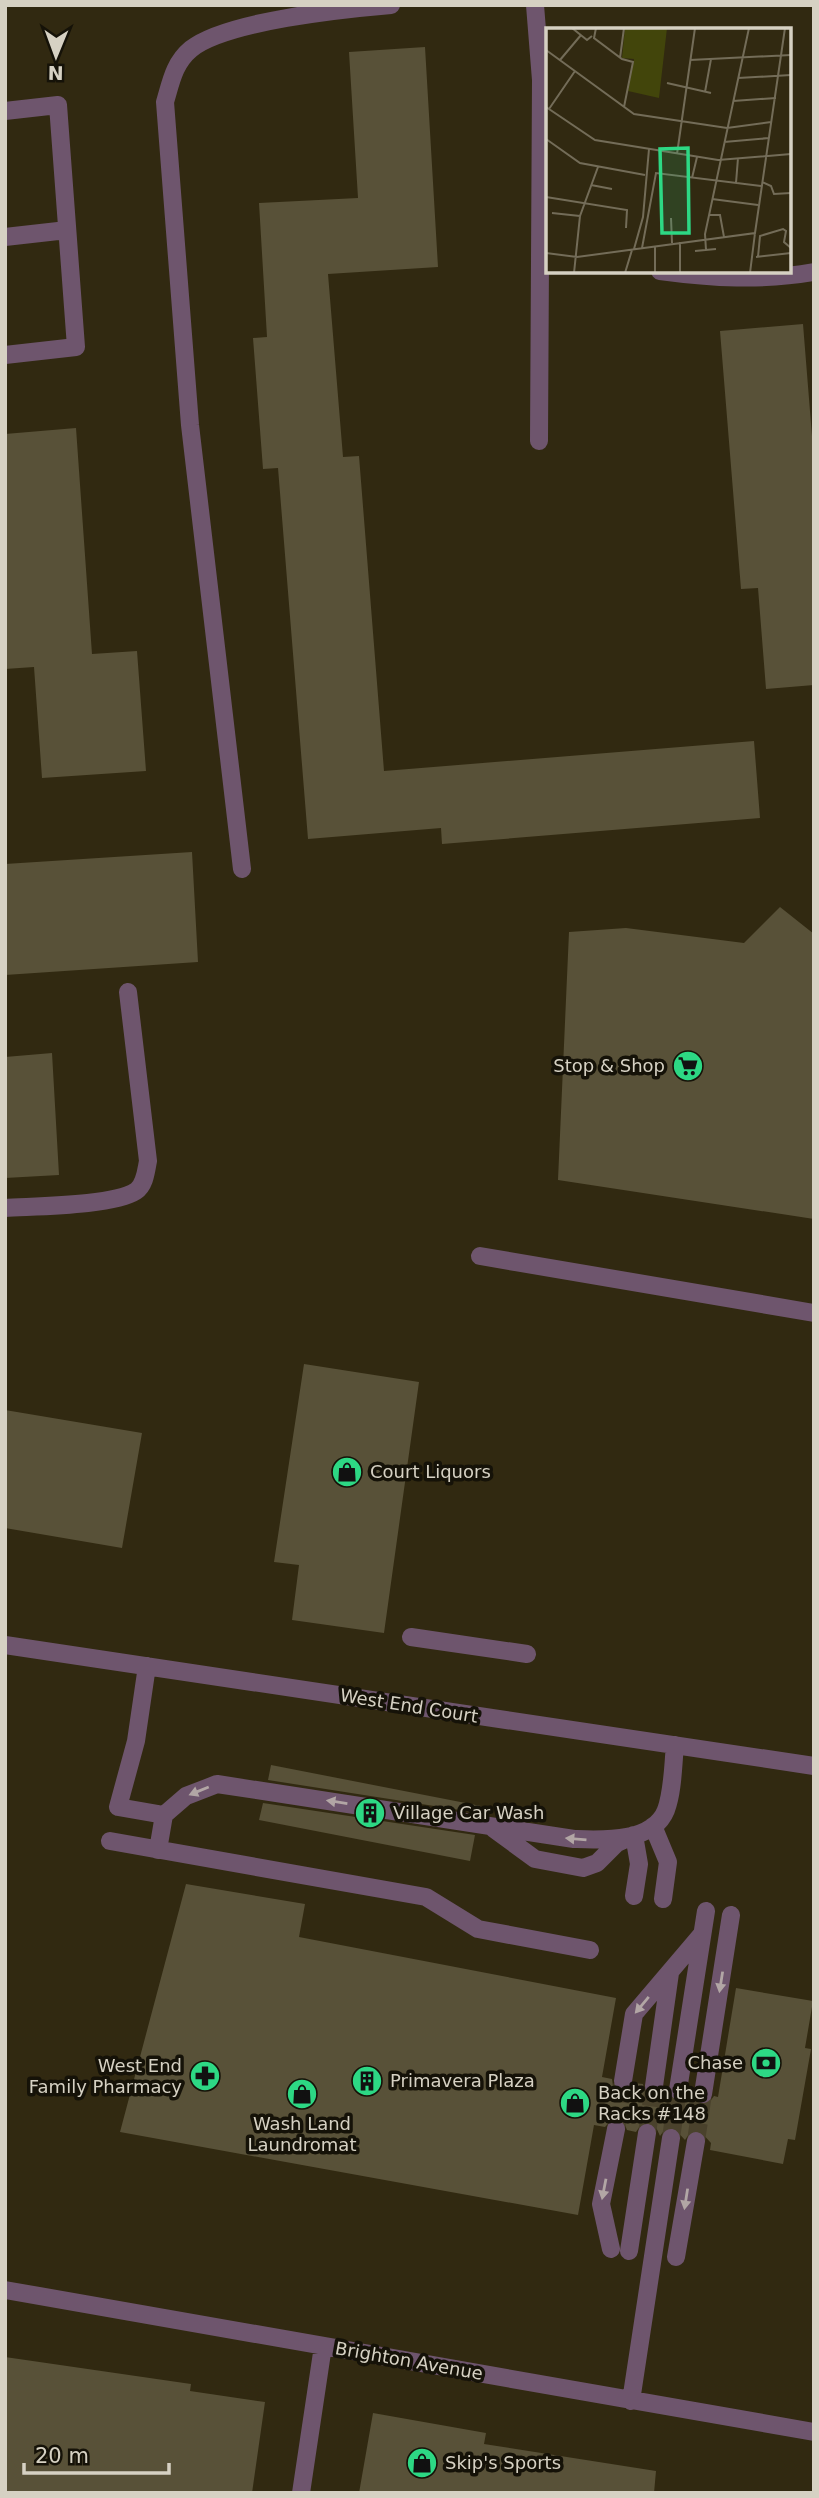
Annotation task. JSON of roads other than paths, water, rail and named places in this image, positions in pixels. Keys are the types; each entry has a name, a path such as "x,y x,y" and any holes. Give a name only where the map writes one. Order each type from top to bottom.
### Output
{"street":[{"path":"242,869 190,425 165,102 174,70 189,51 209,37 250,26 391,5"},
{"path":"535,5 541,80 543,242 539,441"},
{"path":"5,111 58,105 76,347 5,355"},
{"path":"5,237 67,230"},
{"path":"675,273 751,278 814,272"},
{"path":"5,1208 119,1198 138,1190 145,1177 148,1161 128,992"},
{"path":"480,1256 814,1313"},
{"path":"411,1637 527,1654"},
{"name":"West End Court","path":"5,1645 814,1766"},
{"path":"147,1666 136,1741 118,1807 164,1815"},
{"path":"478,1823 501,1832 535,1859 583,1868 597,1863 617,1843 659,1824 667,1809 676,1745"},
{"path":"158,1850 164,1815 186,1796 217,1784 574,1839 607,1840 634,1835"},
{"path":"653,1826 668,1862 663,1899"},
{"path":"634,1835 639,1864 634,1895"},
{"path":"110,1842 426,1897 478,1929 590,1950"},
{"path":"678,2090 706,1911"},
{"path":"702,2094 732,1915"},
{"path":"623,2081 635,2014 702,1934"},
{"path":"654,2086 670,1973"},
{"path":"616,2129 601,2204 620,2250 647,2133"},
{"path":"631,2401 671,2138"},
{"path":"676,2257 696,2141"},
{"name":"Brighton Avenue","path":"5,2290 814,2432"},
{"path":"300,2493 323,2346"}],"tunnel":[{"path":"616,2129 623,2081"},
{"path":"647,2133 654,2086"},
{"path":"671,2138 678,2090"},
{"path":"696,2141 703,2094"}],"place":[{"name":"Stop & Shop","path":"688,1066"},
{"name":"Court Liquors","path":"347,1472"},
{"name":"Village Car Wash","path":"370,1813"},
{"name":"Chase","path":"766,2063"},
{"name":"West End Family Pharmacy","path":"205,2076"},
{"name":"Primavera Plaza","path":"367,2081"},
{"name":"Wash Land Laundromat","path":"302,2094"},
{"name":"Back on the Racks #148","path":"575,2103"},
{"name":"Skip's Sports","path":"422,2463"}]}
